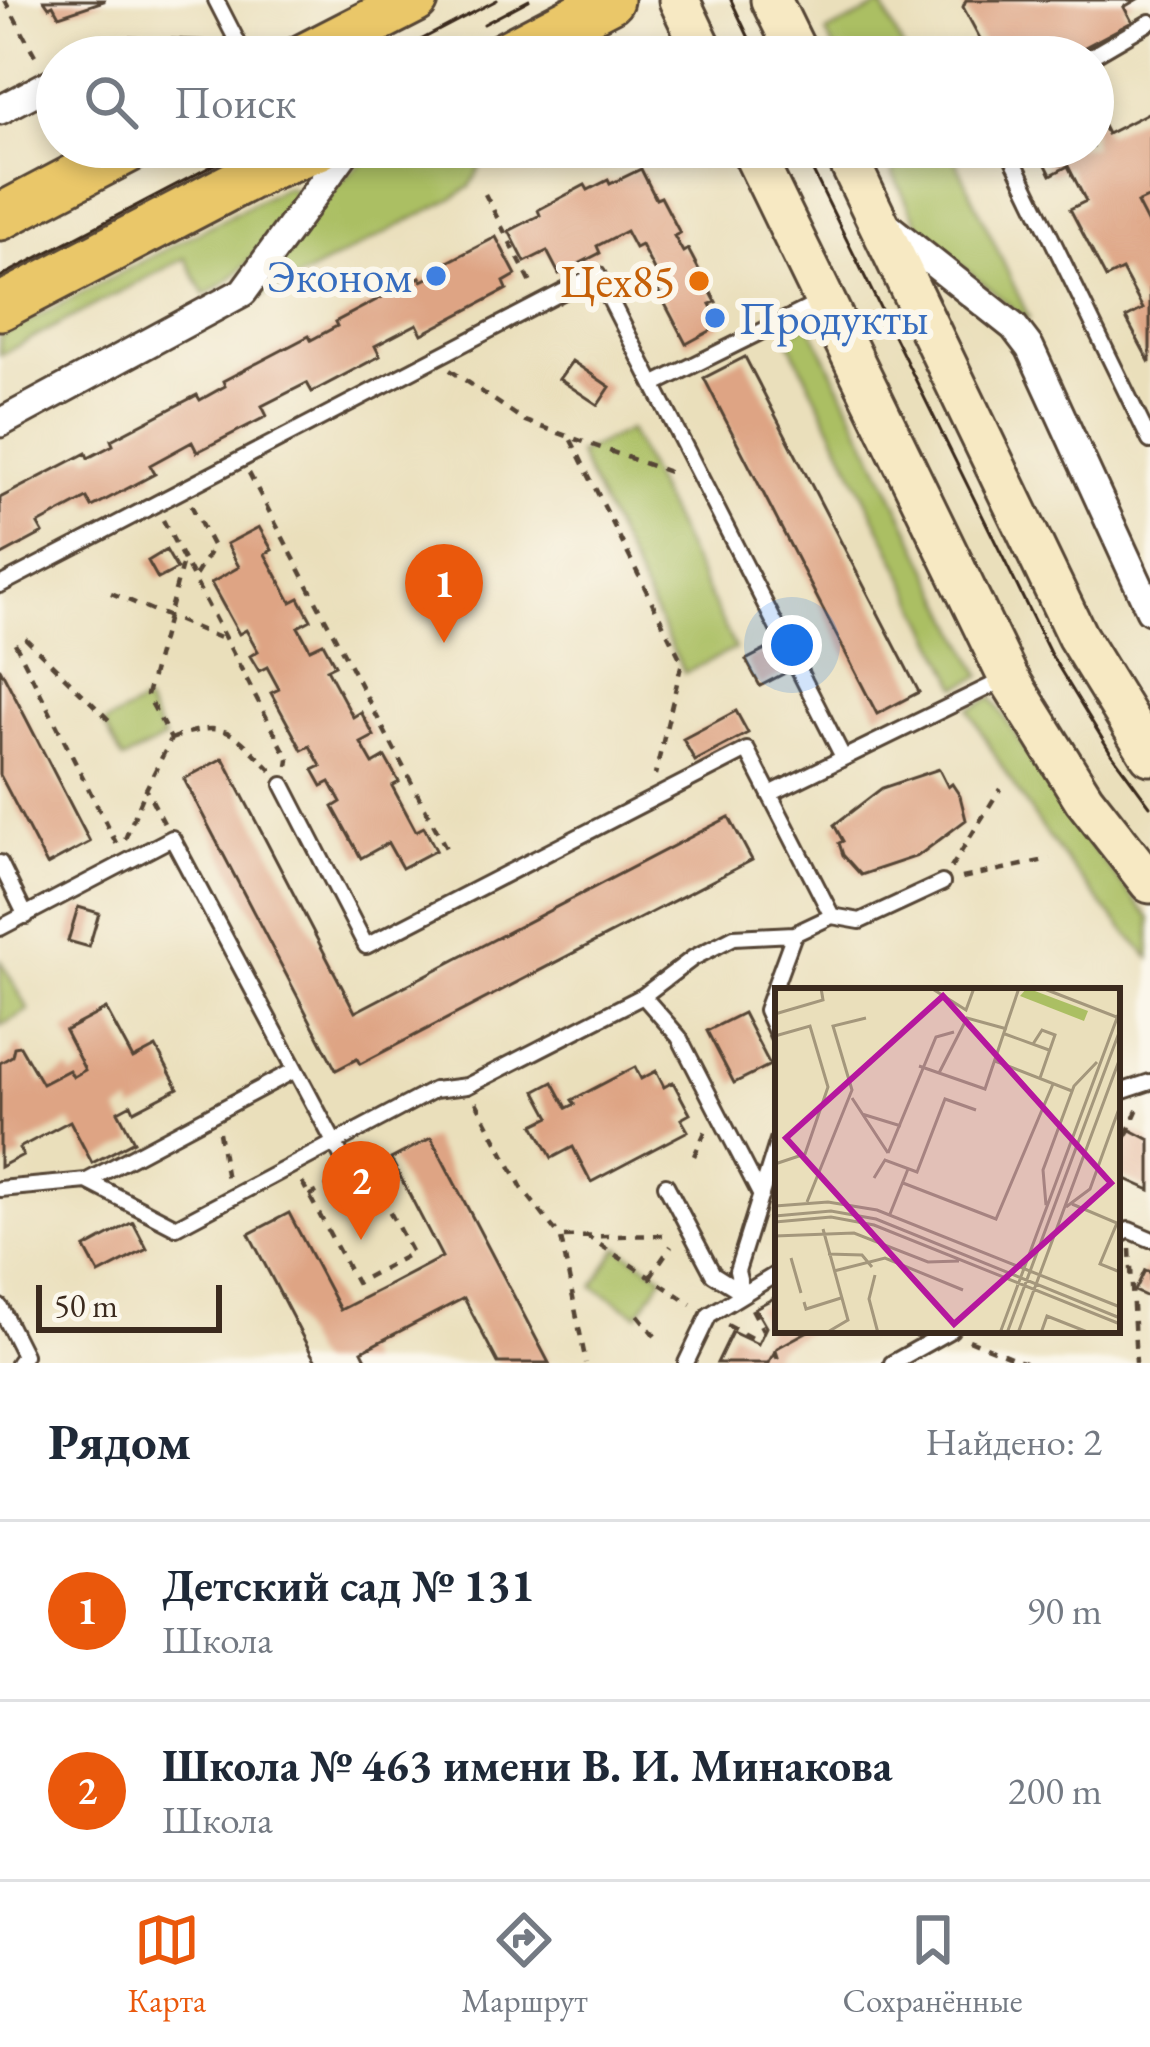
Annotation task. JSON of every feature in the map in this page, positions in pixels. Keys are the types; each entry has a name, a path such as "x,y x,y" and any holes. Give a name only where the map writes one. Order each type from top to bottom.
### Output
{"main road":[{"path":"345,36 415,0"},
{"path":"541,36 610,0"},
{"path":"679,0 696,36"},
{"path":"771,0 789,36"},
{"path":"0,217 93,168"},
{"path":"0,308 266,168"},
{"path":"760,168 1008,677 1084,799 1150,883"},
{"path":"852,168 1077,636 1150,755"}],"street":[{"path":"0,110 36,85"},
{"path":"0,423 244,292 334,168"},
{"path":"877,218 1014,326 1030,348 1150,610"}],"lane":[{"path":"216,0 235,36"},
{"path":"1114,43 1150,22"},
{"path":"1017,168 1150,441"},
{"path":"0,585 597,274 842,758"},
{"path":"655,383 825,300"},
{"path":"772,793 1008,677"},
{"path":"284,785 366,946 747,750 832,916"},
{"path":"0,928 172,838 351,1174"},
{"path":"0,863 26,916"},
{"path":"87,1181 176,1227 434,1090 467,1086 643,996 693,958 734,937 794,934 832,916 860,921 942,883"},
{"path":"775,1030 766,1010 794,934"},
{"path":"643,996 679,1037 761,1196"},
{"path":"0,1189 87,1181 295,1070"},
{"path":"1120,1093 1150,1083"},
{"path":"742,1292 737,1270 775,1150"},
{"path":"666,1185 713,1274 742,1292"},
{"path":"1123,1233 1150,1239"},
{"path":"686,1363 709,1315 775,1275"},
{"path":"0,1306 24,1355 18,1363"},
{"path":"892,1363 946,1333"}],"path":[{"path":"5,0 36,52"},
{"path":"485,194 542,303"},
{"path":"433,359 525,421 706,484"},
{"path":"571,440 682,662 649,798"},
{"path":"242,459 447,850"},
{"path":"183,490 213,548 194,578"},
{"path":"155,504 289,760 284,785"},
{"path":"171,740 147,694 184,558"},
{"path":"111,592 227,641"},
{"path":"25,638 110,721"},
{"path":"15,643 120,850 171,740 204,726 236,736 284,785"},
{"path":"146,789 172,838"},
{"path":"942,883 1000,789"},
{"path":"942,883 1051,859"},
{"path":"1120,1148 1150,1083"},
{"path":"467,1086 522,1188 561,1238 586,1363"},
{"path":"216,1114 231,1199"},
{"path":"294,1166 309,1196 356,1283 412,1253 365,1166 309,1196"},
{"path":"1123,1233 1136,1363"},
{"path":"585,1235 759,1342"},
{"path":"561,1238 666,1235"},
{"path":"650,1277 671,1246"},
{"path":"638,1315 659,1341"},
{"path":"955,1333 1025,1363"},
{"path":"775,1350 779,1363"}],"green space":[{"path":"882,5 897,36 828,36"},
{"path":"356,168 480,168 470,187 453,198 256,300 298,236"},
{"path":"898,168 959,168 1029,318 923,234 892,172"},
{"path":"283,188 296,193 294,200 265,241 234,276 205,295 185,258 0,355 0,336"},
{"path":"809,323 981,676 958,687 786,335"},
{"path":"629,430 735,649 684,673 578,454"},
{"path":"992,698 1074,825 1150,919 1150,958 1074,870 1007,776 969,709"},
{"path":"145,702 164,739 123,760 104,724"},
{"path":"0,960 29,1010 0,1026"},
{"path":"618,1247 663,1276 638,1315 593,1286"}],"building":[{"path":"44,0 104,0 104,1 59,16"},
{"path":"966,0 1136,0 1124,7 1132,22 1106,36 979,36 963,7"},
{"path":"1150,112 1150,197 1137,203 1150,228 1150,363 1126,318 1143,309 1122,270 1106,278 1070,209 1086,201 1069,168 1114,168 1114,130"},
{"path":"641,169 680,233 674,236 683,252 688,249 716,302 710,304 721,325 686,344 652,279 657,276 641,245 635,248 626,231 597,246 600,253 559,274 547,251 525,262 509,231 585,185 588,190 608,180 610,184"},
{"path":"496,237 516,275 504,282 507,289 422,334 417,324 375,346 380,356 312,392 307,383 262,406 267,416 197,452 192,442 150,465 155,474 92,507 87,498 38,524 43,533 0,556 0,498 86,453 88,458 113,445 111,440 197,395 200,400 225,386 223,381 309,336 311,340 420,277 422,281 450,267 448,262"},
{"path":"745,357 919,692 877,714 704,378"},
{"path":"572,361 610,387 598,405 559,379"},
{"path":"259,527 272,550 265,554 291,602 299,598 311,620 298,627 310,649 323,643 335,665 327,669 353,717 361,712 374,736 361,743 373,764 385,757 399,782 392,786 416,831 424,827 436,850 402,868 388,843 361,858 333,807 341,802 330,782 322,786 313,770 321,766 310,746 302,750 271,693 279,689 267,667 259,671 250,656 258,651 246,630 239,634 211,583 239,567 227,544"},
{"path":"166,550 177,569 158,579 148,561"},
{"path":"771,647 785,673 760,686 746,660"},
{"path":"0,668 90,842 47,865 0,775"},
{"path":"736,711 748,733 695,761 683,739"},
{"path":"223,758 355,1012 729,817 752,860 360,1064 357,1059 336,1070 184,779"},
{"path":"939,769 948,787 952,784 960,796 966,820 918,856 861,875 843,855 839,843 843,841 834,825 882,788"},
{"path":"78,907 99,913 89,947 68,941"},
{"path":"106,1009 133,1059 156,1047 178,1088 134,1111 131,1104 118,1111 134,1141 92,1163 70,1121 19,1148 23,1155 0,1167 0,1063 20,1046 42,1084 69,1070 73,1077 85,1070 65,1031"},
{"path":"743,1013 770,1065 734,1083 707,1031"},
{"path":"635,1067 641,1079 656,1071 664,1087 673,1082 690,1114 681,1119 688,1131 591,1182 573,1147 552,1158 534,1125 550,1117 536,1091 553,1082 567,1108 575,1104 572,1100"},
{"path":"1131,1130 1150,1140 1150,1190 1120,1176 1120,1147"},
{"path":"431,1138 549,1363 498,1363 464,1298 362,1351 368,1363 317,1363 311,1353 249,1234 289,1213 340,1310 391,1284 442,1257 391,1159"},
{"path":"133,1222 147,1249 99,1274 85,1248"},
{"path":"1145,1270 1150,1272 1150,1298 1135,1291"},
{"path":"775,1298 775,1333 804,1333 777,1348 768,1363 717,1363 732,1332 758,1344 766,1327 755,1308"}],"tram line":[{"path":"428,36 497,0"},
{"path":"484,24 529,0"},
{"path":"731,0 748,36"},
{"path":"0,277 208,168"},
{"path":"811,168 1050,653 1111,753 1150,806"}],"place":[{"name":"Эконом","path":"436,276"},
{"name":"Цех85","path":"699,281"},
{"name":"Продукты","path":"715,318"},
{"name":"Детский сад № 131","path":"444,643"},
{"name":"Школа № 463 имени В. И. Минакова","path":"361,1240"}]}
